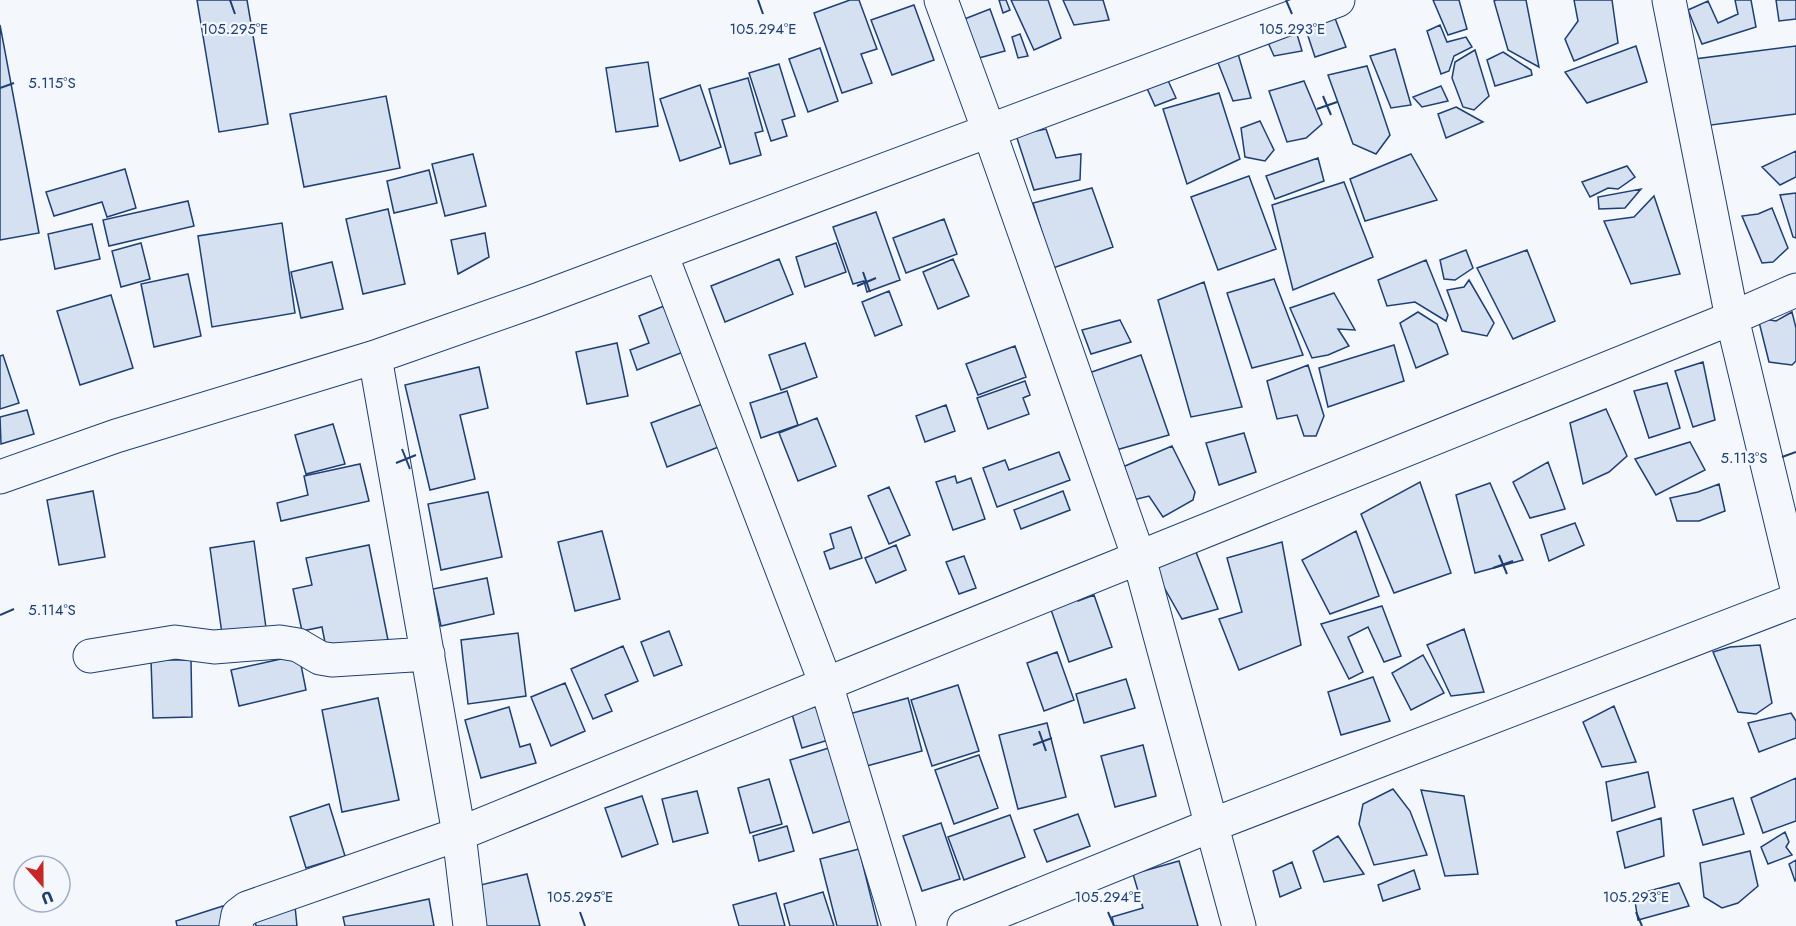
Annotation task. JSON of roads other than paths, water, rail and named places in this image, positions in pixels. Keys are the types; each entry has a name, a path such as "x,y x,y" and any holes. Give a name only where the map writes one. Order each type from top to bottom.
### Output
{"street":[{"path":"940,0 989,131 1139,558 1239,926"},
{"path":"0,477 117,436 375,357 537,300 1338,0"},
{"path":"1670,0 1732,318 1796,584"},
{"path":"661,254 826,684 898,926"},
{"path":"236,926 238,915 247,908 459,834 1732,318 1796,290"},
{"path":"375,357 459,834 470,926"},
{"path":"964,926 1212,825 1796,600"},
{"path":"90,656 176,642 214,648 280,642 298,645 320,658 332,660 428,654"}]}
